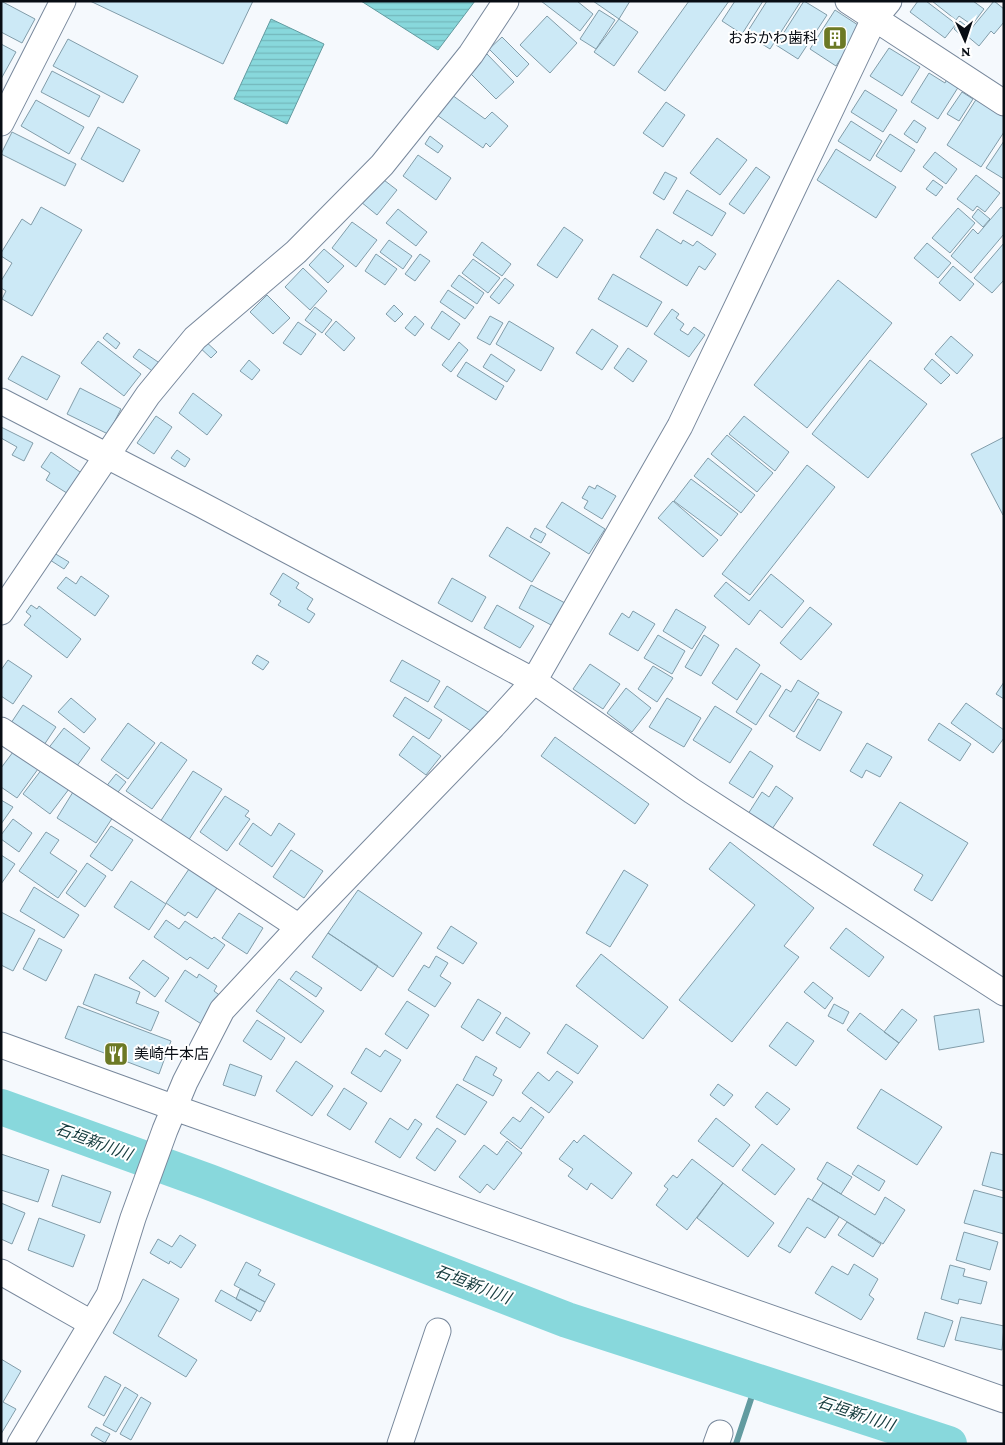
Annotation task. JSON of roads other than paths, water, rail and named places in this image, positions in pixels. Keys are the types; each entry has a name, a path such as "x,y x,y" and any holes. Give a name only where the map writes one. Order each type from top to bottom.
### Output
{"street":[{"path":"1,123 63,1"},
{"path":"1,612 148,394 195,338 296,252 382,165 471,54 506,1"},
{"path":"848,1 881,10 1004,103"},
{"path":"20,1444 108,1295 133,1218 170,1119 185,1082 222,1010 534,681 680,426 881,10"},
{"path":"1,401 534,681 692,791 1004,992"},
{"path":"1,730 299,927"},
{"path":"1,1045 170,1119 1004,1400"},
{"path":"1,1272 91,1323"},
{"path":"400,1444 438,1331"}],"water":[{"path":"361,1 475,1 438,50"},
{"path":"271,19 324,44 287,124 234,99"}],"waterway":[{"name":"石垣新川川","path":"1,1107 209,1182 567,1320 949,1444"},
{"path":"736,1444 757,1381"}],"place":[{"name":"おおかわ歯科","path":"835,38"},
{"name":"美崎牛本店","path":"116,1054"}]}
